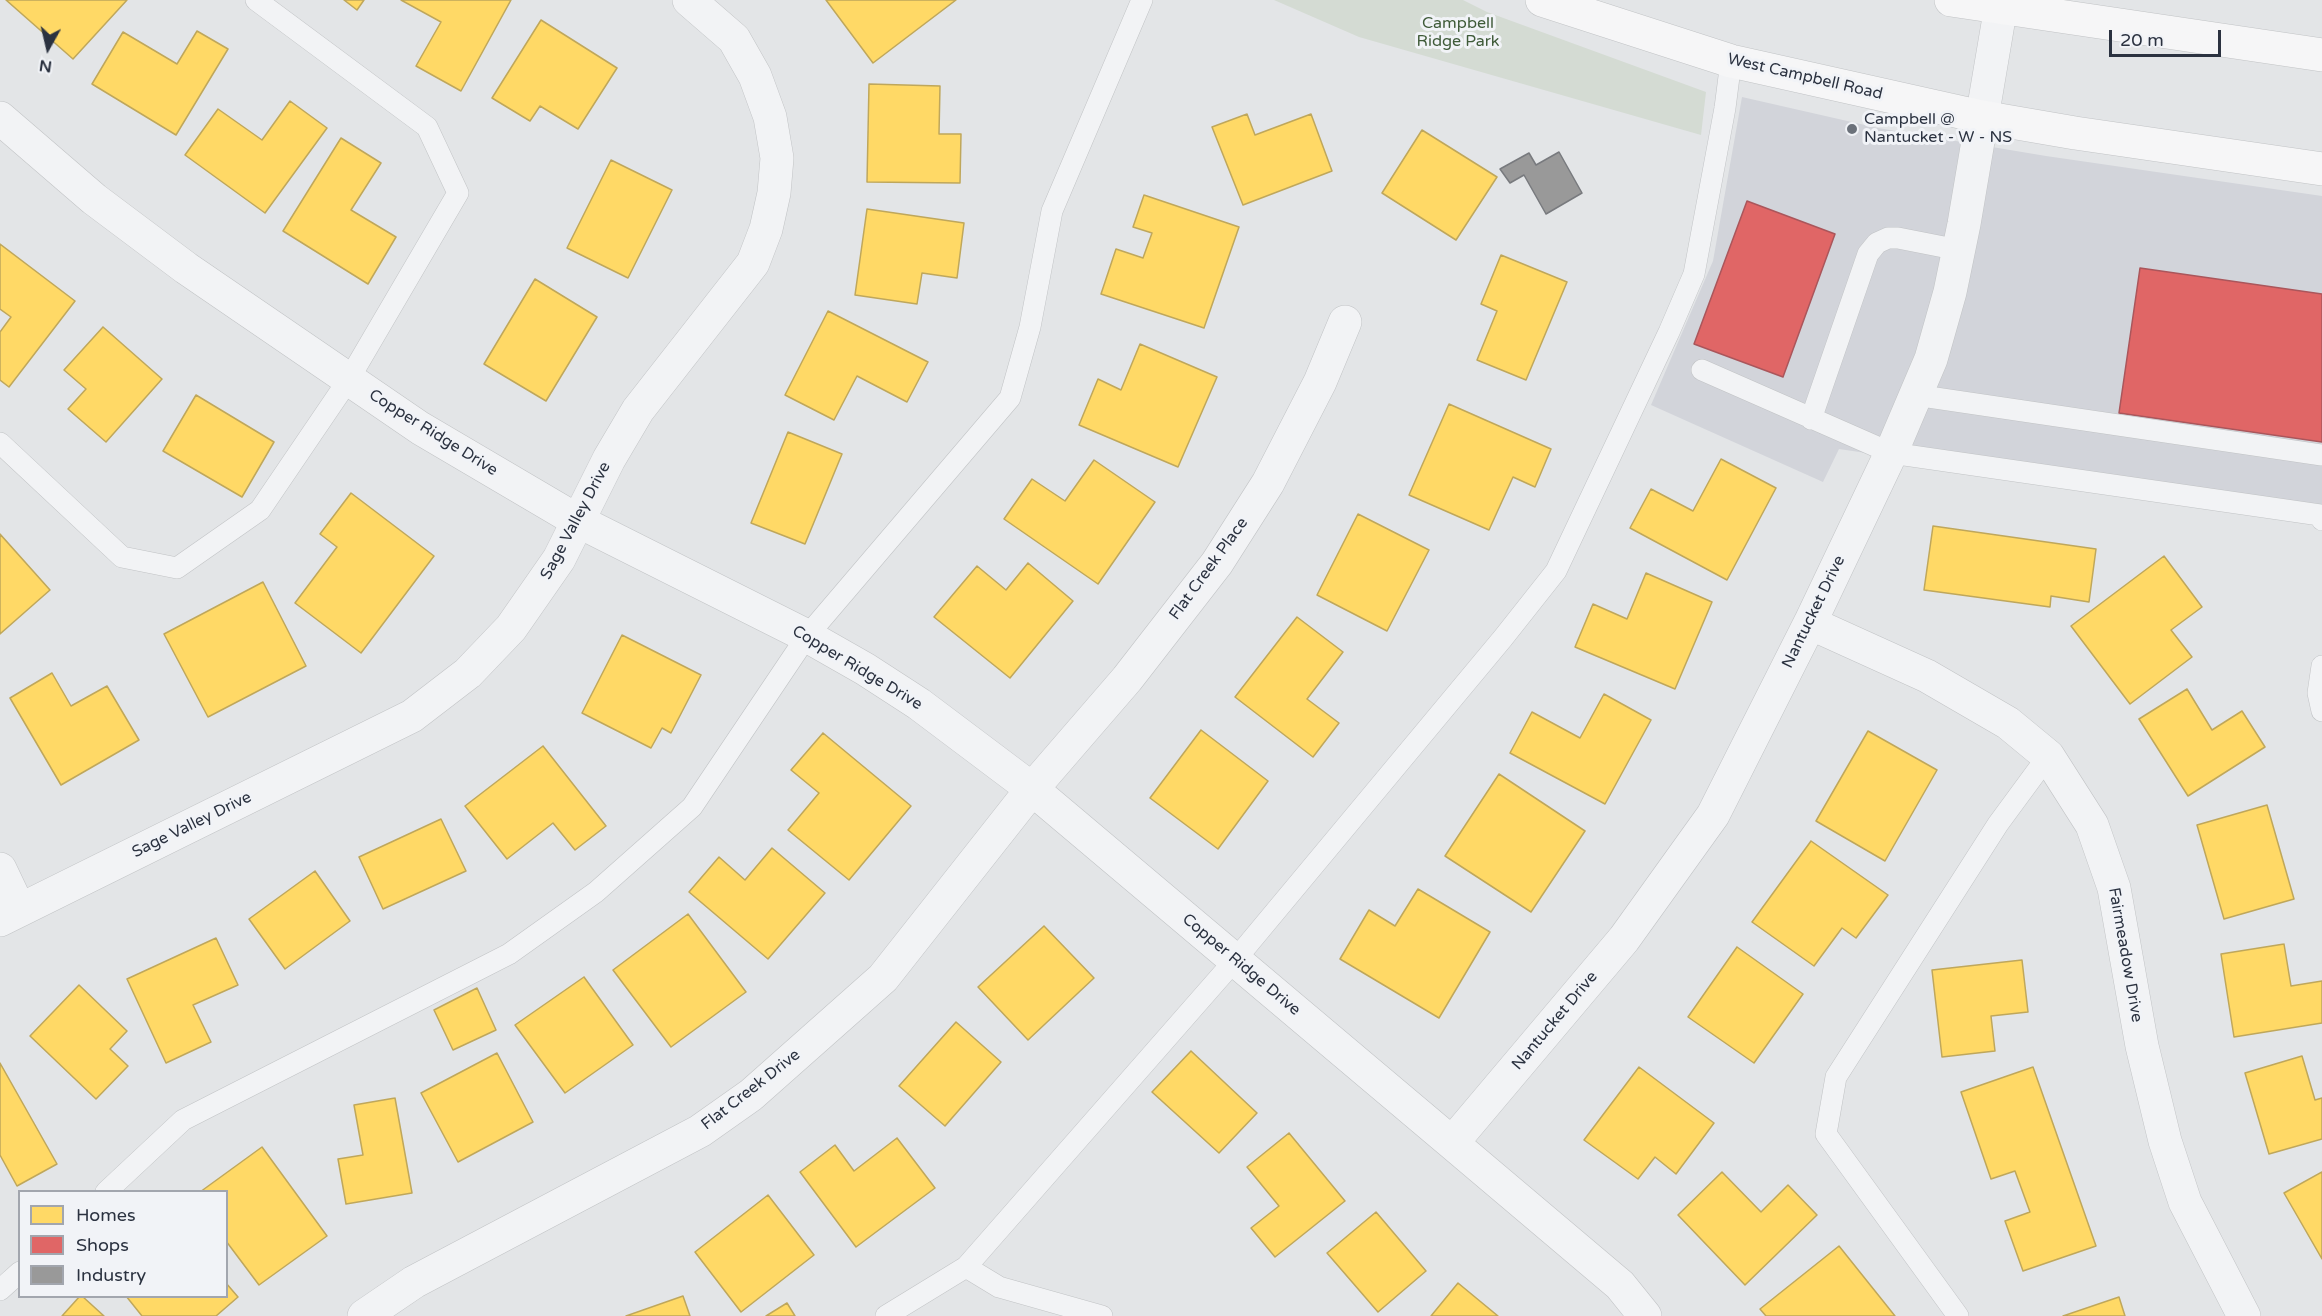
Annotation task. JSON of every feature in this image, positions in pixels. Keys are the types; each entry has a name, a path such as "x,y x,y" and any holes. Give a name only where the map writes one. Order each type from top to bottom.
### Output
{"main road":[{"name":"West Campbell Road","path":"1542,0 1731,61 1982,117 2086,135 2322,169"},
{"path":"1950,0 2001,4 2322,55"}],"street":[{"name":"Sage Valley Drive","path":"10,915 412,716 468,673 511,628 559,559 609,459 638,410 753,263 766,229 774,193 777,158 772,127 755,76 734,39 689,0"},
{"name":"Nantucket Drive","path":"1452,1143 1624,939 1713,815 1810,623 1891,453 1931,359 1959,250 2001,4"},
{"name":"Copper Ridge Drive","path":"0,118 94,199 177,261 420,428 578,521 807,636 866,669 920,704 1032,789 1452,1143 1620,1285 1645,1316"},
{"name":"Flat Creek Place","path":"1032,789 1127,679 1217,563 1268,483 1320,382 1345,322"},
{"name":"Fairmeadow Drive","path":"1810,623 1927,676 2008,723 2048,756 2092,825 2115,888 2142,1046 2165,1141 2185,1202 2244,1316"},
{"name":"Flat Creek Drive","path":"364,1316 414,1282 700,1131 751,1095 883,978 1032,789"},
{"path":"0,869 10,915"}],"lane":[{"path":"0,443 122,557 177,568 260,510 349,379 458,193 427,127 256,0"},
{"path":"107,1190 183,1120 509,954 596,892 692,807 807,636 1010,398 1030,327 1052,211 1142,0"},
{"path":"886,1316 966,1267 1234,960 1503,638 1556,571 1669,333 1694,274 1725,108 1731,61"},
{"path":"1811,419 1868,254 1877,243 1888,238 1898,238 1959,250"},
{"path":"1702,370 1891,453 2320,515 2322,520"},
{"path":"1915,395 2322,455"},
{"path":"2322,666 2318,693 2322,711"},
{"path":"1958,1316 1826,1134 1836,1077 1998,824 2048,756"},
{"path":"966,1267 999,1287 1102,1316"},
{"path":"0,1290 18,1274"}],"shaded area":[{"path":"1742,97 1878,128 2046,156 2322,196 2322,520 1839,449 1823,482 1651,405 1713,261"}],"green space":[{"name":"Campbell Ridge Park","path":"1274,0 1463,0 1487,12 1706,92 1701,135 1359,37"}],"building: Homes":[{"path":"6,0 127,0 73,59"},
{"path":"344,0 364,0 357,10"},
{"path":"401,0 511,0 461,91 416,66 441,22"},
{"path":"826,0 956,0 873,63"},
{"path":"541,20 617,68 578,129 540,106 530,121 492,98"},
{"path":"197,31 228,49 176,135 92,84 123,32 177,64"},
{"path":"869,84 940,86 939,134 961,134 960,183 867,182"},
{"path":"290,101 327,128 265,213 185,155 218,109 262,140"},
{"path":"1247,114 1255,135 1311,114 1332,171 1243,205 1212,127"},
{"path":"1422,130 1497,177 1456,240 1382,193"},
{"path":"341,138 381,163 351,210 396,237 368,284 283,231"},
{"path":"611,160 672,190 628,278 567,248"},
{"path":"1144,195 1239,227 1204,328 1101,294 1116,249 1143,258 1152,233 1133,227"},
{"path":"867,209 964,223 957,278 922,273 917,304 855,295"},
{"path":"0,244 75,301 9,387 0,380 0,332 11,317 0,309"},
{"path":"1501,255 1567,282 1526,380 1477,360 1497,311 1481,304"},
{"path":"535,279 597,317 546,401 484,364"},
{"path":"828,311 928,362 907,402 857,376 834,420 785,395"},
{"path":"103,327 162,379 106,442 68,409 86,389 64,370"},
{"path":"1140,344 1217,377 1178,467 1079,425 1098,379 1121,390"},
{"path":"196,395 274,442 242,497 163,451"},
{"path":"1449,404 1551,449 1535,487 1513,477 1489,530 1409,495"},
{"path":"788,432 842,454 805,544 751,523"},
{"path":"1721,459 1776,488 1727,580 1630,528 1651,489 1693,511"},
{"path":"1094,460 1155,502 1098,584 1004,519 1032,479 1065,501"},
{"path":"351,493 434,556 361,653 295,603 337,547 320,534"},
{"path":"1358,514 1429,550 1387,631 1317,595"},
{"path":"1933,526 2096,549 2089,602 2051,596 2050,607 1924,590"},
{"path":"0,534 50,590 0,634"},
{"path":"2164,556 2202,607 2171,630 2192,657 2130,704 2071,626"},
{"path":"1028,563 1073,601 1010,678 934,617 977,566 1006,590"},
{"path":"1646,573 1712,602 1675,689 1575,647 1593,604 1627,619"},
{"path":"263,582 306,666 208,717 164,634"},
{"path":"1297,617 1343,652 1307,699 1339,723 1313,757 1235,697"},
{"path":"622,635 701,675 671,733 662,728 651,748 582,713"},
{"path":"52,673 71,706 107,686 139,740 61,785 10,698"},
{"path":"2187,689 2212,730 2242,711 2265,747 2188,796 2139,719"},
{"path":"1604,694 1651,720 1605,804 1510,753 1532,712 1580,738"},
{"path":"1201,730 1268,781 1218,849 1150,798"},
{"path":"1868,731 1937,770 1885,861 1816,821"},
{"path":"823,733 911,806 849,880 788,830 819,793 791,770"},
{"path":"543,746 606,826 575,850 553,823 507,859 465,806"},
{"path":"1499,774 1585,831 1531,912 1445,856"},
{"path":"2267,805 2294,899 2224,919 2197,825"},
{"path":"441,819 466,871 383,909 359,857"},
{"path":"1811,841 1888,895 1856,938 1842,928 1814,966 1752,922"},
{"path":"772,848 825,893 768,959 689,892 719,857 745,880"},
{"path":"315,871 350,921 285,969 249,919"},
{"path":"1418,889 1490,932 1439,1018 1340,959 1369,910 1395,926"},
{"path":"688,914 746,992 671,1047 613,970"},
{"path":"1044,926 1094,978 1028,1040 978,987"},
{"path":"216,938 238,985 193,1005 211,1042 166,1063 127,979"},
{"path":"2284,944 2291,986 2322,981 2322,1023 2234,1037 2221,954"},
{"path":"1737,947 1803,994 1754,1063 1688,1017"},
{"path":"2022,960 2028,1012 1991,1016 1995,1051 1942,1057 1932,970"},
{"path":"584,977 633,1045 565,1093 515,1025"},
{"path":"79,985 127,1031 110,1049 128,1066 96,1099 30,1036"},
{"path":"477,988 496,1030 453,1050 434,1010"},
{"path":"956,1022 1001,1062 945,1126 899,1086"},
{"path":"1191,1051 1257,1113 1219,1153 1152,1092"},
{"path":"497,1053 533,1122 458,1162 421,1093"},
{"path":"2302,1056 2315,1100 2322,1098 2322,1139 2269,1154 2245,1073"},
{"path":"0,1063 57,1164 17,1186 0,1155"},
{"path":"1639,1067 1714,1123 1676,1174 1655,1157 1638,1179 1584,1140"},
{"path":"2033,1067 2096,1246 2023,1271 2005,1221 2030,1212 2015,1171 1991,1179 1961,1092"},
{"path":"395,1098 412,1193 346,1204 338,1159 363,1155 354,1105"},
{"path":"1289,1133 1345,1201 1275,1257 1251,1228 1279,1206 1247,1167"},
{"path":"897,1138 935,1188 856,1247 800,1172 835,1145 854,1171"},
{"path":"262,1147 327,1236 259,1285 228,1244 228,1190 203,1190"},
{"path":"1722,1172 1761,1212 1788,1185 1817,1215 1745,1285 1678,1215"},
{"path":"2322,1172 2322,1259 2284,1193"},
{"path":"768,1195 814,1255 741,1312 695,1252"},
{"path":"1376,1212 1426,1271 1378,1312 1327,1253"},
{"path":"1839,1246 1895,1316 1766,1316 1760,1309"},
{"path":"1458,1283 1498,1316 1431,1316"},
{"path":"228,1285 238,1297 216,1316 142,1316 128,1298 228,1298"},
{"path":"683,1296 690,1316 626,1316"},
{"path":"2119,1297 2125,1316 2063,1316"},
{"path":"78,1298 84,1298 104,1316 62,1316"},
{"path":"787,1303 795,1316 766,1316"}],"building: Shops":[{"path":"1747,201 1835,234 1783,377 1694,344"},
{"path":"2140,268 2322,294 2322,442 2119,413"}],"building: Industry":[{"path":"1559,152 1582,193 1546,214 1524,175 1510,183 1500,169 1529,153 1536,165"}],"place":[{"name":"Campbell @ Nantucket - W - NS","path":"1852,129"}]}
